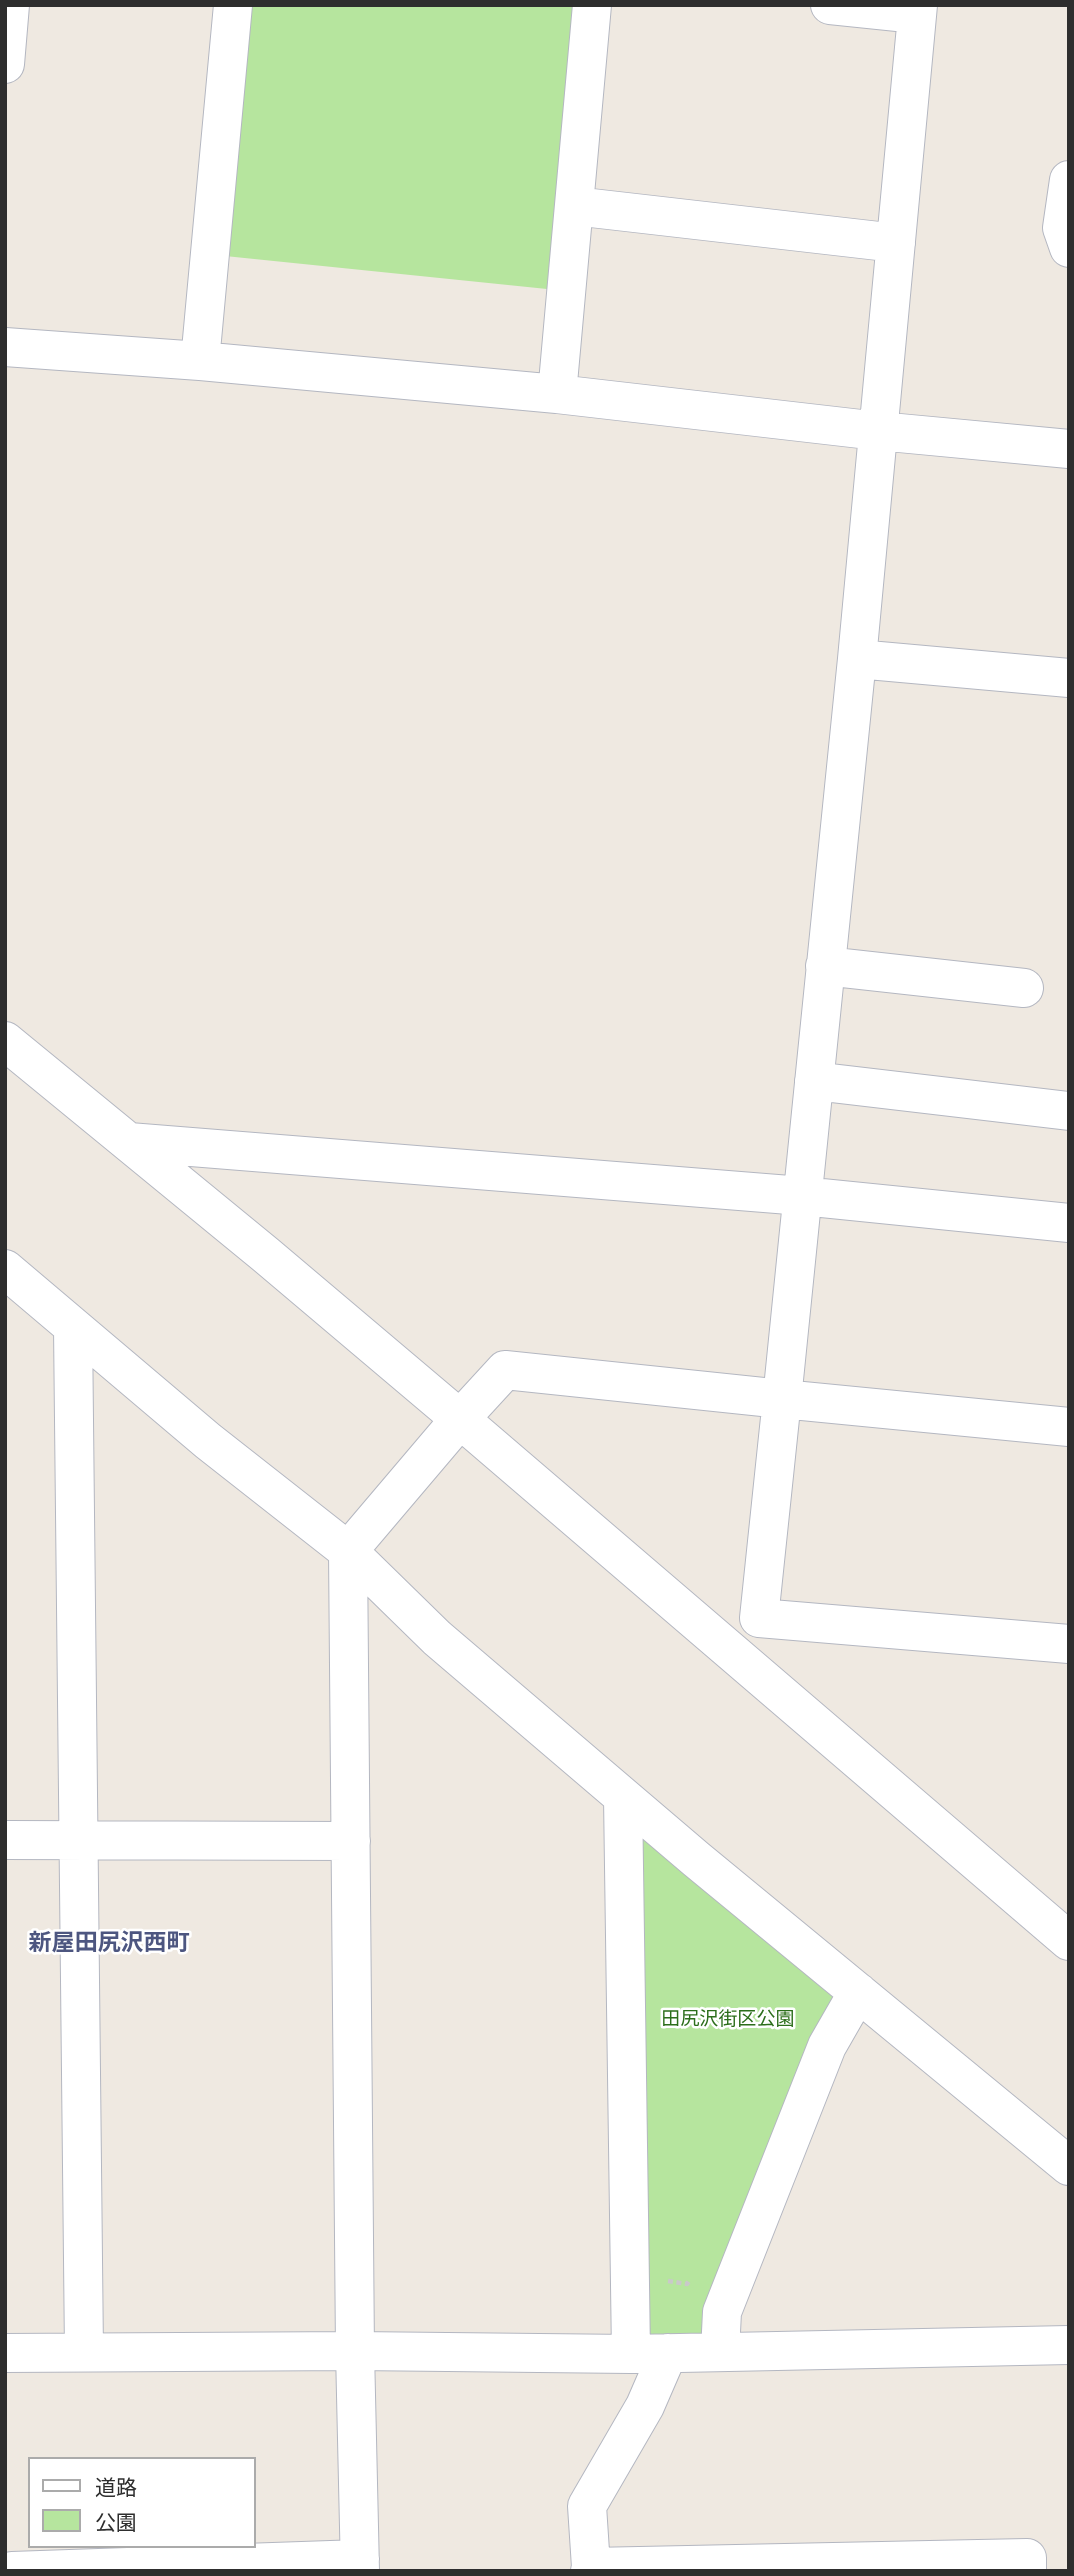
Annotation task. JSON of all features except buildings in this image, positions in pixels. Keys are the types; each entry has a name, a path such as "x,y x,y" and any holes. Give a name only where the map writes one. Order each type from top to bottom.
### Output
{"street":[{"path":"5,64 10,5"},
{"path":"200,361 233,5"},
{"path":"557,394 592,5"},
{"path":"830,5 918,10 857,659 759,1618 1069,1644"},
{"path":"1069,180 1062,228 1069,248"},
{"path":"574,206 896,243"},
{"path":"5,347 200,361 557,394 878,431 1069,449"},
{"path":"857,659 1069,678"},
{"path":"825,966 1024,988"},
{"path":"5,1041 460,1419 1069,1941"},
{"path":"814,1081 1069,1111"},
{"path":"129,1142 802,1196 1069,1223"},
{"path":"5,1269 208,1441 348,1551 437,1638 623,1797 1069,2166"},
{"path":"73,1327 85,2352"},
{"path":"12,2571 360,2565 355,2351 348,1551 505,1370 1069,1427"},
{"path":"623,1797 649,2353 645,2406 587,2506 590,2569 1027,2558 1027,2571"},
{"path":"5,1840 351,1841"},
{"path":"720,2352 722,2312 827,2046 858,1992"},
{"path":"5,2353 649,2353 1069,2345"}],"path":[{"path":"665,2281 687,2284 694,2275"}],"green space":[{"path":"250,5 576,5 547,289 225,256"},
{"name":"田尻沢街区公園","path":"623,1797 858,1992 720,2352 631,2354"}],"district":[{"name":"新屋田尻沢西町","path":"109,1943"}]}
